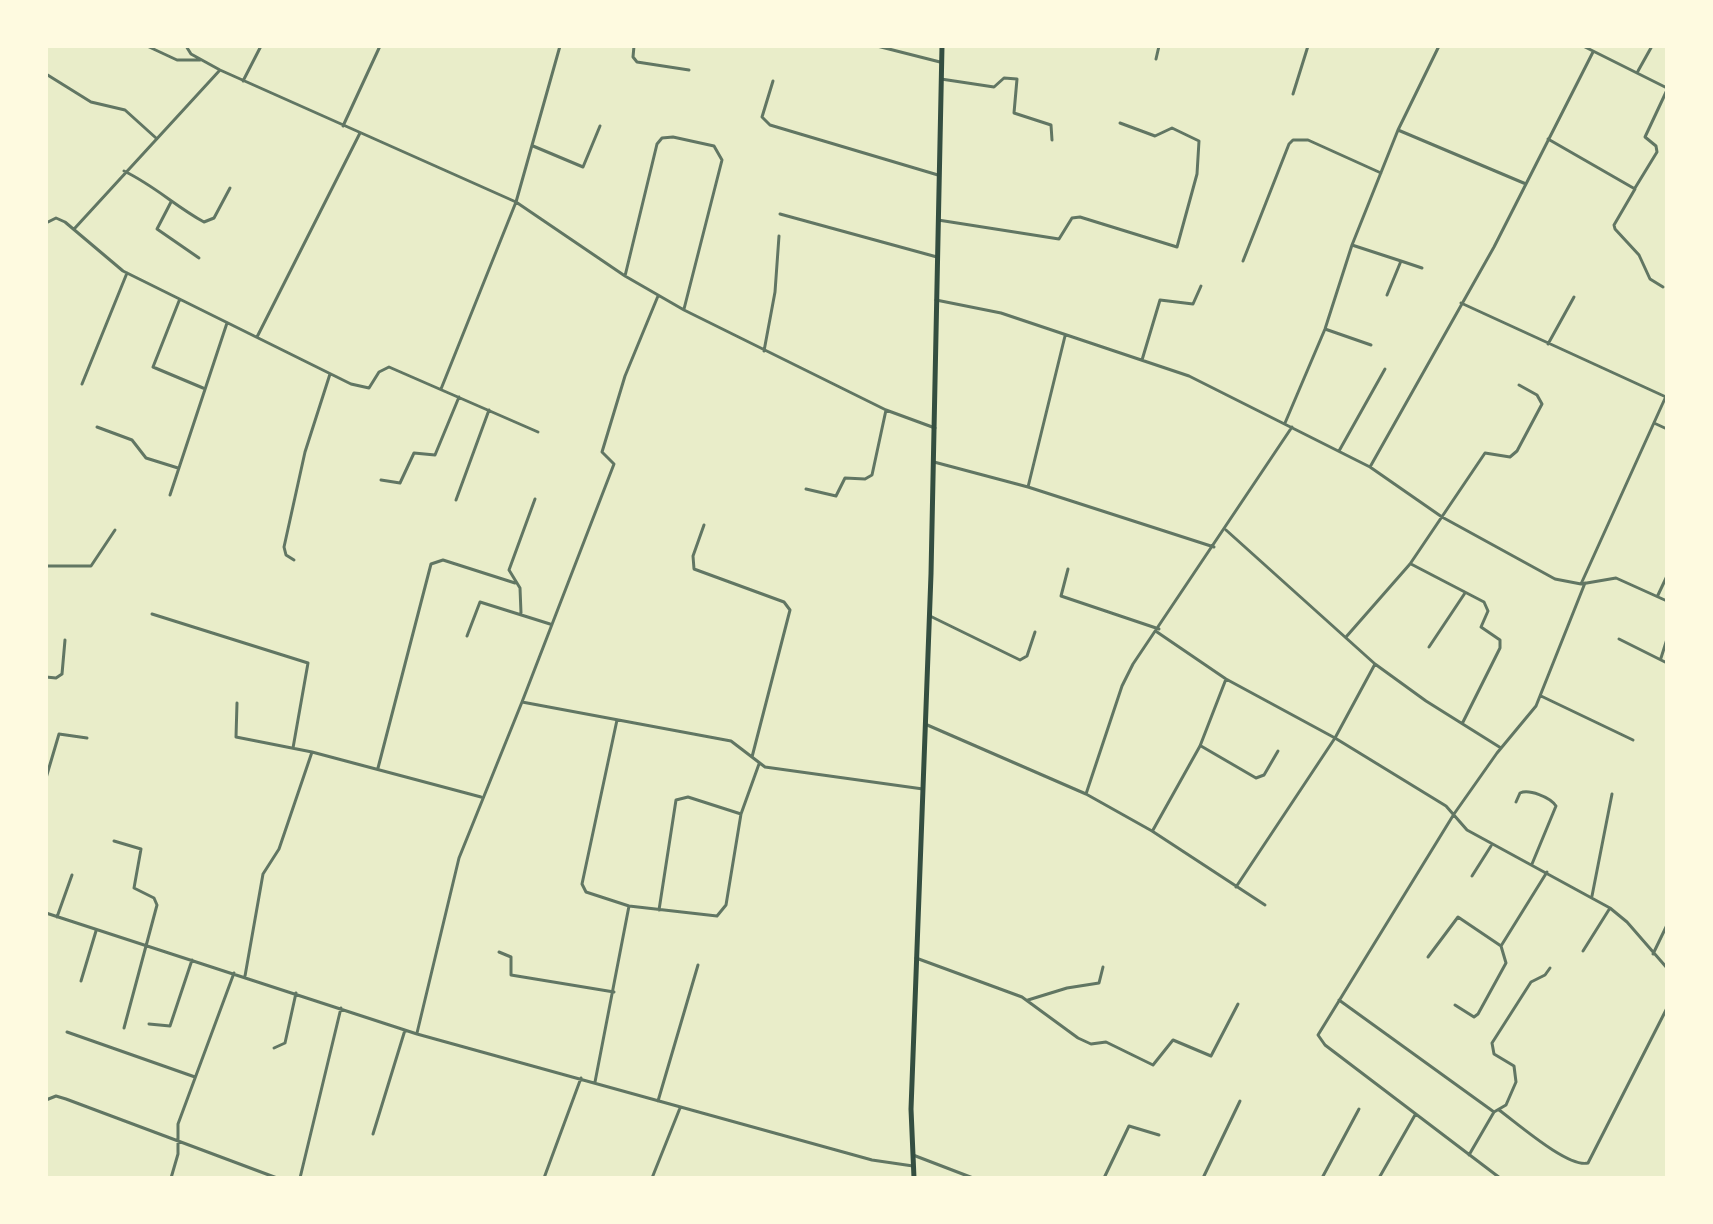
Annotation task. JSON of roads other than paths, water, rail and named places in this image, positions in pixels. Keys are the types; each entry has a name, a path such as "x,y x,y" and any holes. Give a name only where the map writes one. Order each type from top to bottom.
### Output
{"main road":[{"path":"914,1178 916,958 930,616 942,46"}],"street":[{"path":"147,46 177,60 202,60"},
{"path":"186,46 202,60 243,81 516,202 658,296 886,410 935,428"},
{"path":"243,81 261,46"},
{"path":"343,126 380,46"},
{"path":"441,389 516,202 560,46"},
{"path":"634,46 633,57 637,62 689,70"},
{"path":"877,46 941,63"},
{"path":"1156,59 1159,46"},
{"path":"1293,94 1308,46"},
{"path":"1285,423 1325,329 1352,245 1398,130 1439,46"},
{"path":"1583,46 1638,71 1667,89 1645,137 1657,152 1614,225 1639,255 1650,279 1663,287"},
{"path":"1638,71 1652,46"},
{"path":"1370,467 1526,184 1593,52"},
{"path":"75,228 124,171 220,70"},
{"path":"46,74 91,102 125,110 156,138"},
{"path":"941,79 994,87 1004,78 1017,79 1014,113 1051,125 1052,140"},
{"path":"773,81 762,117 770,125 938,175"},
{"path":"938,220 1059,239 1072,218 1080,217 1177,247 1197,174 1199,141 1172,128 1155,136 1120,123"},
{"path":"532,146 583,167 600,126"},
{"path":"1398,130 1526,184"},
{"path":"256,338 360,133"},
{"path":"625,276 657,144 662,138 673,137 714,146 722,160 684,310"},
{"path":"1548,139 1635,189"},
{"path":"1243,261 1293,140 1308,140 1381,173"},
{"path":"124,171 161,190 171,202 208,222 214,218 230,188"},
{"path":"171,202 157,229 199,258"},
{"path":"780,214 937,257"},
{"path":"46,223 56,218 75,228 127,273 330,374 367,388 379,372 389,367 538,432"},
{"path":"764,351 775,292 779,236"},
{"path":"1352,245 1422,268"},
{"path":"1387,295 1401,261"},
{"path":"82,384 127,273"},
{"path":"1142,360 1160,300 1193,304 1201,286"},
{"path":"417,1034 452,882 482,797 614,464 602,452 625,376 658,296"},
{"path":"1548,344 1574,297"},
{"path":"936,300 1001,313 1189,376 1370,467 1442,517 1555,579 1583,584 1616,578 1667,601"},
{"path":"179,301 153,367 203,388"},
{"path":"1461,303 1666,395 1583,584 1541,696 1454,814 1318,1035 1319,1040 1500,1178"},
{"path":"170,495 227,323"},
{"path":"1325,329 1371,345"},
{"path":"1028,487 1065,336"},
{"path":"1339,451 1385,369"},
{"path":"294,560 286,555 284,547 305,452 330,374"},
{"path":"1346,637 1410,564 1485,453 1510,457 1517,451 1542,404 1537,395 1519,385"},
{"path":"381,480 400,483 414,453 435,455 459,397"},
{"path":"456,500 489,410"},
{"path":"806,489 831,497 839,495 845,478 865,479 872,475 886,410"},
{"path":"1654,423 1667,429"},
{"path":"97,427 132,440 146,458 178,468"},
{"path":"1086,794 1122,686 1292,427"},
{"path":"934,462 1028,487 1214,547"},
{"path":"521,613 520,591 509,570 535,499"},
{"path":"704,525 693,556 694,569 784,602 790,610 752,757"},
{"path":"46,566 91,566 115,530"},
{"path":"1226,530 1375,664 1426,701 1501,748"},
{"path":"378,768 431,564 443,560 515,583"},
{"path":"1410,564 1487,605 1488,611 1481,627 1501,644 1463,722"},
{"path":"1068,569 1061,596 1158,630 1226,679 1335,738 1454,814 1461,826 1491,846 1532,864 1610,908 1627,922 1667,968"},
{"path":"1658,595 1667,576"},
{"path":"1429,647 1465,593"},
{"path":"467,636 480,602 550,624"},
{"path":"152,614 308,663 293,748"},
{"path":"930,616 1020,660 1027,656 1035,632"},
{"path":"1619,639 1667,663"},
{"path":"1660,659 1667,639"},
{"path":"46,677 56,678 62,674 65,640"},
{"path":"1236,887 1335,738 1375,664"},
{"path":"1152,831 1200,746 1226,679"},
{"path":"1541,696 1633,740"},
{"path":"522,702 731,741 759,764 862,783 923,789"},
{"path":"237,703 236,737 378,768 482,797"},
{"path":"617,720 582,884 586,892 629,906 713,917 722,913 741,814 759,764"},
{"path":"925,724 1086,794 1152,831 1265,905"},
{"path":"46,778 59,734 87,738"},
{"path":"1200,746 1256,778 1264,775 1278,751"},
{"path":"245,976 263,874 279,849 312,752"},
{"path":"1516,802 1523,791 1527,791 1553,801 1556,806 1532,864"},
{"path":"1592,896 1612,794"},
{"path":"659,911 676,800 688,797 741,814"},
{"path":"114,841 138,847 142,852 134,888 154,898 157,905 124,1028"},
{"path":"1472,876 1491,846"},
{"path":"1501,946 1547,872"},
{"path":"57,917 72,875"},
{"path":"595,1082 629,906"},
{"path":"1583,951 1610,908"},
{"path":"46,913 417,1034 872,1160 913,1166"},
{"path":"1428,957 1458,917 1501,946 1506,963 1476,1017 1455,1005"},
{"path":"1653,954 1667,925"},
{"path":"81,981 96,931"},
{"path":"499,952 509,954 511,975 614,992"},
{"path":"916,958 1028,1000 1078,1038 1091,1044 1106,1042 1153,1065 1173,1040 1211,1056 1238,1004"},
{"path":"149,1024 170,1026 192,960"},
{"path":"658,1101 698,965"},
{"path":"1028,1000 1067,988 1099,983 1103,967"},
{"path":"1469,1155 1494,1112 1506,1105 1517,1074 1514,1066 1494,1054 1490,1047 1531,982 1545,975 1550,968"},
{"path":"171,1178 178,1143 178,1124 234,973"},
{"path":"274,1048 285,1043 296,993"},
{"path":"1339,1000 1494,1112"},
{"path":"300,1178 341,1008"},
{"path":"1499,1110 1560,1154 1578,1164 1588,1163 1667,1008"},
{"path":"373,1134 405,1030"},
{"path":"67,1032 195,1077"},
{"path":"544,1178 581,1078"},
{"path":"46,1100 56,1096 66,1099 277,1178"},
{"path":"1203,1178 1240,1101"},
{"path":"652,1178 680,1108"},
{"path":"1322,1178 1359,1109"},
{"path":"1379,1178 1416,1114"},
{"path":"1104,1178 1126,1129 1137,1126 1159,1135"},
{"path":"912,1154 973,1178"}]}
